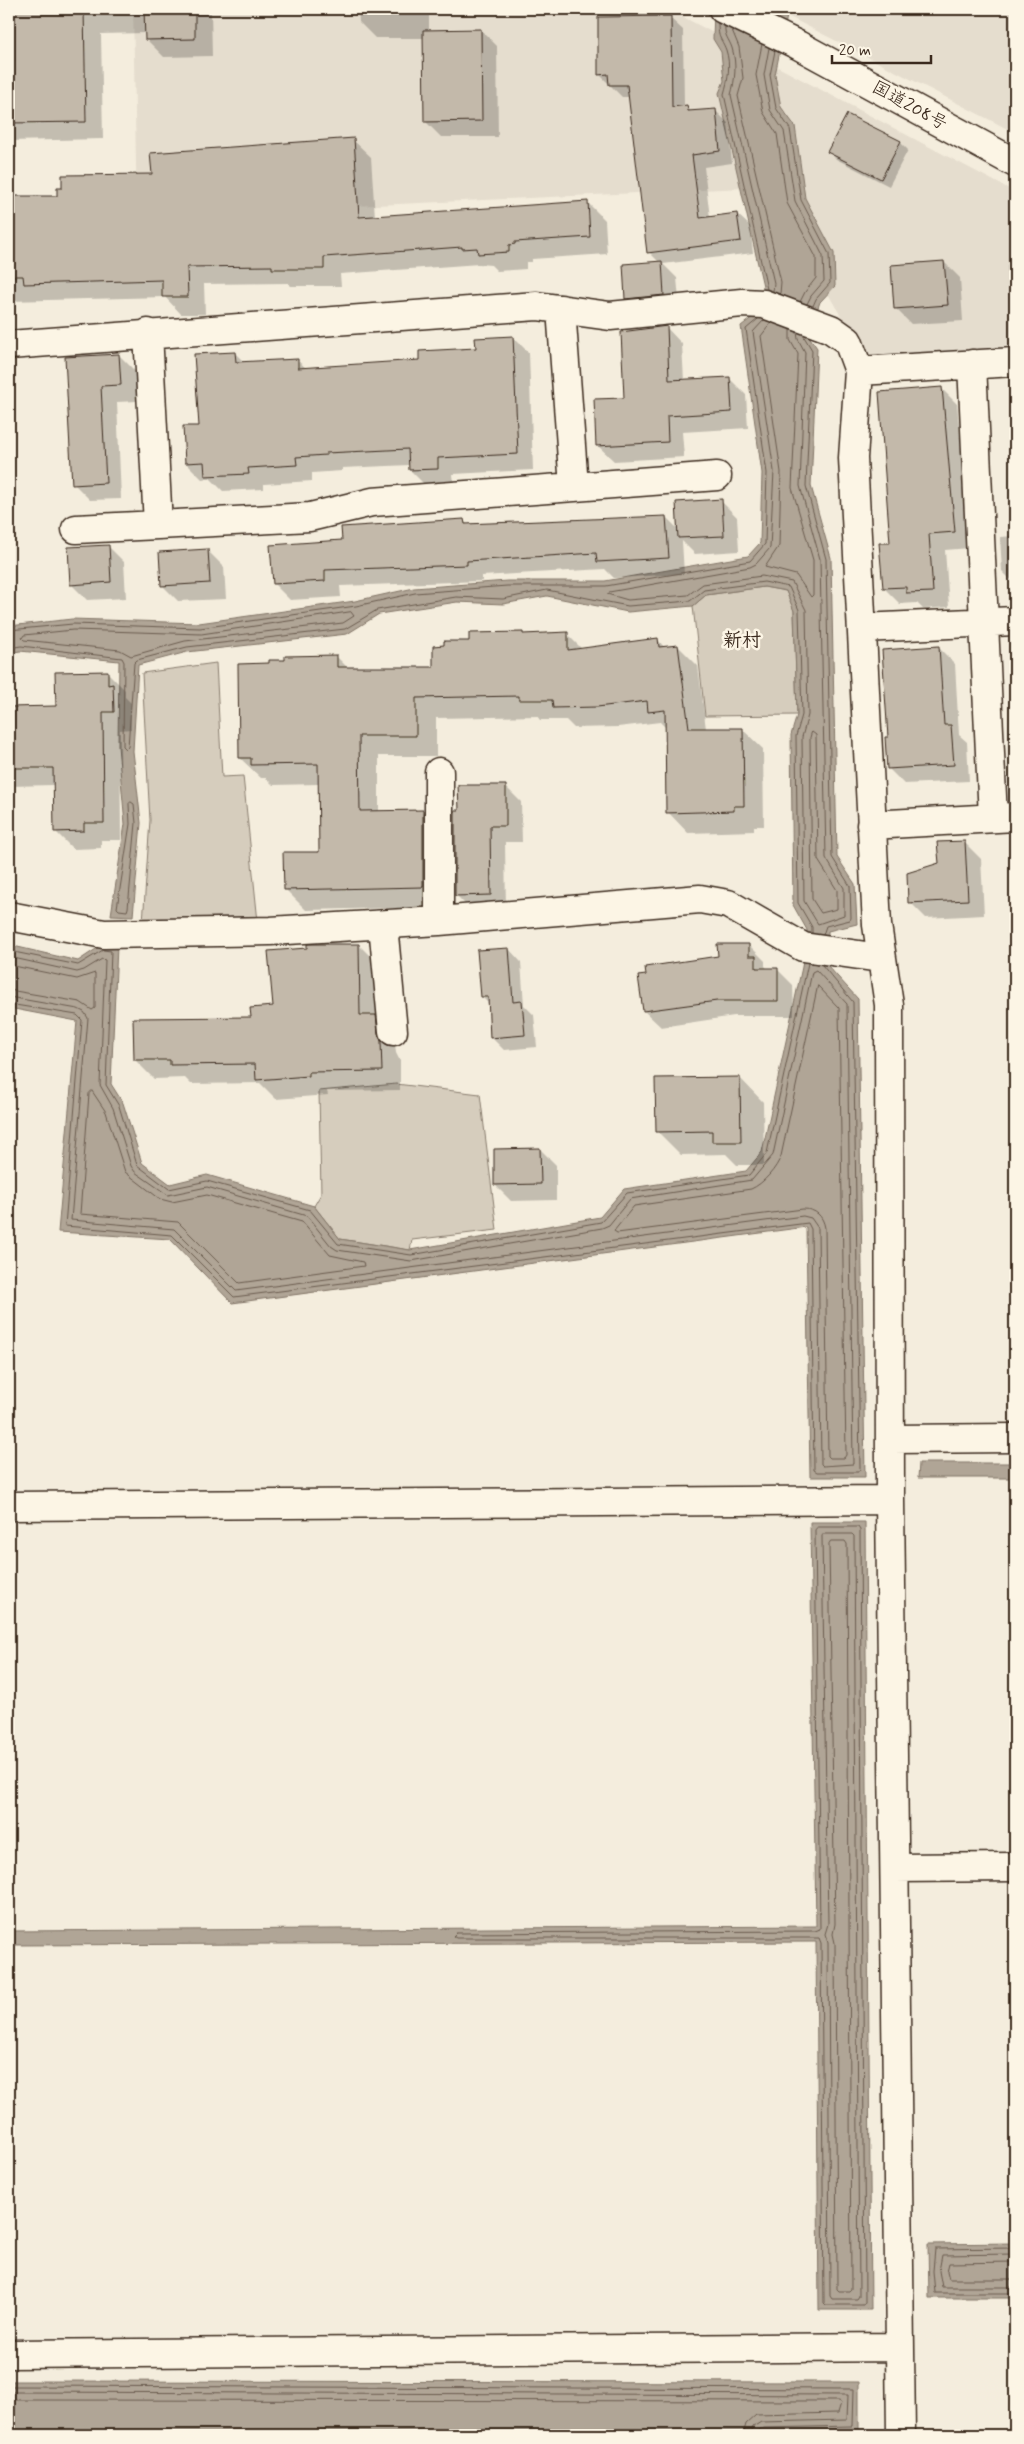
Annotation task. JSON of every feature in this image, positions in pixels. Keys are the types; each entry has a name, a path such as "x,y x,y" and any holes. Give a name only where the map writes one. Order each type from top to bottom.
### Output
{"main road":[{"name":"国道208号","path":"723,9 798,45 1015,163"},
{"path":"9,344 538,306 610,316 742,303 764,304 831,328 848,341 859,371 853,458 871,825 880,958 889,1005 890,1500 901,2435"},
{"path":"562,309 574,487"},
{"path":"148,334 158,525"},
{"path":"859,371 1015,362"},
{"path":"871,825 1004,818 984,622 972,364"},
{"path":"76,529 310,517 372,502 717,476"},
{"path":"862,628 1015,621"},
{"path":"439,772 439,921"},
{"path":"9,916 113,934 270,932 439,921 700,899 728,904 803,947 880,958"},
{"path":"383,925 393,1031"},
{"path":"891,1439 1015,1438"},
{"path":"9,1506 890,1500"},
{"path":"895,1868 1015,1867"},
{"path":"9,2354 899,2347"}],"shaded area":[{"path":"133,9 668,9 1015,192 1015,353 867,361 766,187 137,216"},
{"path":"774,9 1015,9 1015,133 994,122"},
{"path":"764,587 786,591 794,610 797,715 705,716 693,606 706,595"},
{"path":"216,663 222,777 243,776 258,922 143,923 150,820 142,673"},
{"path":"396,1084 480,1094 497,1230 412,1240 410,1250 340,1239 314,1206 321,1194 319,1091"}],"water":[{"path":"714,9 784,9 787,16 775,75 781,107 795,126 805,198 834,253 835,286 820,302 808,335 817,348 811,486 831,558 837,857 855,884 857,924 828,931 827,965 858,999 865,1477 810,1477 806,1227 232,1303 170,1239 58,1232 77,1021 9,1008 9,945 78,961 102,945 117,946 111,1084 123,1103 142,1163 170,1184 207,1175 314,1206 340,1239 410,1250 600,1217 624,1189 746,1171 762,1152 802,967 807,930 793,905 791,735 797,715 794,611 786,591 764,587 706,595 693,606 628,612 547,596 503,604 457,602 379,614 347,634 187,652 138,665 133,751 141,823 133,916 111,915 125,824 118,746 119,661 20,651 9,653 9,626 72,619 199,623 355,601 414,588 507,581 605,581 748,556 760,543 762,473 741,326 754,316 763,286 719,93 724,81 721,52 713,39"},
{"path":"919,1463 1015,1463 1015,1478 918,1478"},
{"path":"810,1522 865,1522 871,2310 819,2310 816,1942 9,1945 9,1931 816,1926"},
{"path":"1015,2243 1015,2298 929,2298 928,2244"},
{"path":"9,2381 859,2382 859,2431 588,2435 9,2435"}],"building":[{"path":"13,9 84,9 86,122 9,123 9,61 14,61"},
{"path":"144,9 195,9 195,39 145,40"},
{"path":"671,16 672,107 687,105 688,111 716,109 720,151 692,155 700,218 737,213 741,241 647,253 627,85 609,85 608,74 598,75 598,17"},
{"path":"481,29 482,121 424,122 423,30"},
{"path":"847,114 901,141 881,179 827,152"},
{"path":"354,138 359,217 588,201 590,237 515,242 515,244 509,245 509,252 478,254 477,248 462,249 462,247 324,257 324,269 272,269 272,266 187,267 188,297 162,297 162,280 24,284 23,276 9,276 9,196 57,196 57,188 62,188 62,175 152,174 150,153"},
{"path":"662,261 664,295 625,299 623,264"},
{"path":"944,261 948,305 894,309 891,265"},
{"path":"667,326 669,380 730,377 732,412 667,416 668,442 596,446 594,399 624,398 621,332"},
{"path":"513,336 518,454 438,458 438,469 409,470 408,449 326,453 326,455 296,457 297,465 248,468 249,474 205,476 204,462 185,463 183,426 199,426 194,354 235,352 236,362 298,359 298,368 419,360 419,351 476,348 475,338"},
{"path":"119,354 121,385 101,386 106,483 72,485 65,357"},
{"path":"942,387 955,532 929,534 933,592 906,593 906,587 883,588 879,543 890,543 879,392"},
{"path":"722,499 724,536 678,538 676,502"},
{"path":"666,516 669,558 597,562 596,553 467,561 467,565 325,570 325,581 273,584 270,545 342,540 341,527 464,519 465,524"},
{"path":"109,545 111,582 70,585 68,547"},
{"path":"208,549 210,583 161,586 159,552"},
{"path":"523,632 523,634 568,632 568,650 658,638 659,647 678,645 689,728 743,728 744,806 734,806 734,811 666,813 665,710 648,712 647,701 597,707 553,708 552,700 519,700 519,696 416,698 416,736 359,736 360,811 423,810 423,887 284,890 283,852 319,852 318,764 251,765 251,758 239,758 238,664 269,663 269,660 285,660 285,656 337,655 337,667 433,667 433,646 444,645 444,641 469,641 469,633"},
{"path":"939,646 944,725 951,725 954,765 887,769 885,737 888,737 882,650"},
{"path":"108,671 108,685 113,684 114,712 103,712 104,823 84,823 84,831 54,832 53,768 12,768 12,762 9,762 9,707 56,706 55,672"},
{"path":"458,785 506,785 506,826 490,826 491,895 455,896 455,810 459,810"},
{"path":"965,841 968,900 908,903 907,873 939,863 937,842"},
{"path":"307,944 359,944 360,1015 376,1015 381,1041 382,1071 309,1072 309,1076 256,1080 255,1064 170,1065 170,1060 134,1060 133,1018 251,1017 250,1008 273,1006 268,951 307,948"},
{"path":"717,944 749,944 749,956 756,956 756,968 778,968 778,1001 717,1001 643,1011 638,976 646,975 645,967 718,956"},
{"path":"509,948 513,1002 522,1001 525,1035 490,1038 488,997 481,997 477,950"},
{"path":"740,1077 741,1142 712,1142 712,1131 656,1132 655,1078"},
{"path":"540,1148 541,1184 494,1185 494,1149"}],"district":[{"name":"新村","path":"742,639"}]}
